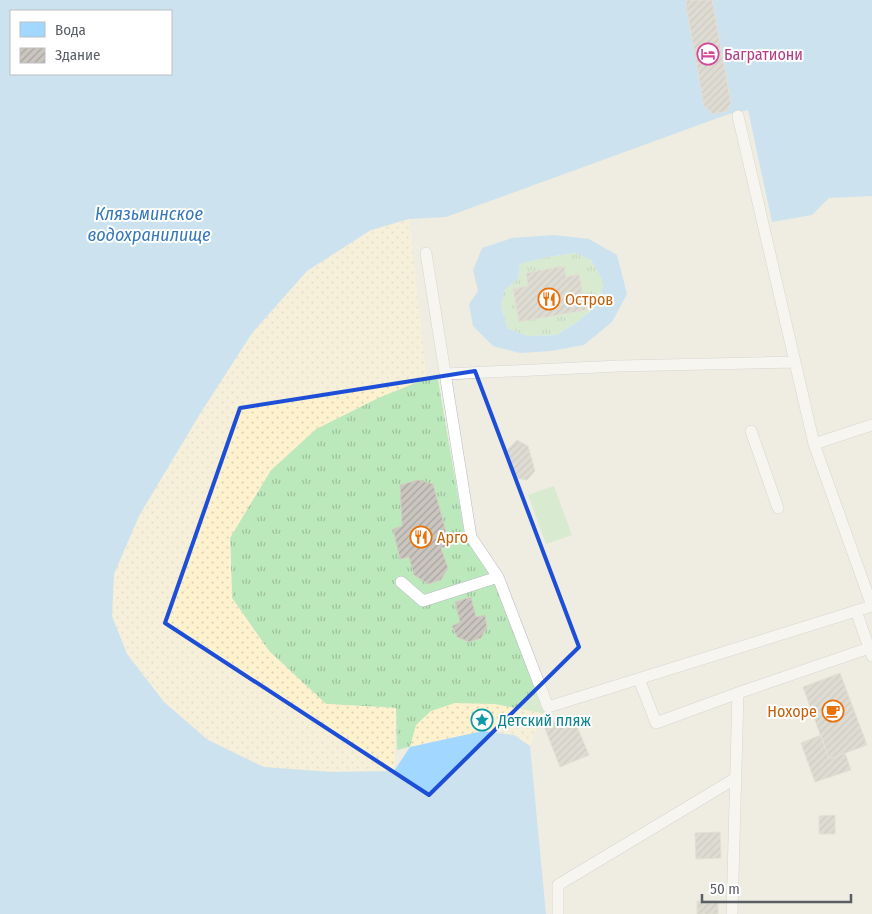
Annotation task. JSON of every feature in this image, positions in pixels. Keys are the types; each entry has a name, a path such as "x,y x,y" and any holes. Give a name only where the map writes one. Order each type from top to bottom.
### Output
{"lane":[{"path":"426,253 472,538 498,577 548,707 872,606 814,444 738,116"},
{"path":"446,374 619,366 795,362"},
{"path":"814,444 872,425"},
{"path":"750,431 778,508"},
{"path":"401,582 423,601 498,577"},
{"path":"639,679 656,723 738,693 871,652 856,611"},
{"path":"732,914 738,693"},
{"path":"558,914 558,885 736,778"}],"highlighted area":[{"path":"475,371 579,647 429,795 165,623 240,408"}],"green space":[{"path":"575,253 591,260 603,281 601,301 577,322 557,335 528,336 507,328 501,306 504,291 518,278 520,264"},
{"path":"437,374 465,537 493,580 546,714 534,735 483,728 397,750 396,708 326,704 269,651 232,598 230,537 271,470 316,429 378,398"},
{"path":"554,486 572,535 546,544 528,495"}],"sand":[{"path":"409,219 427,378 378,398 316,429 271,470 230,538 232,598 269,651 326,704 396,708 394,771 331,772 265,767 208,740 164,702 127,654 112,616 114,574 139,516 198,417 252,333 307,271 371,230"},
{"name":"Детский пляж","path":"455,703 495,704 546,714 530,746 514,735 483,731 410,747 416,725 431,711"}],"water":[{"name":"Клязьминское водохранилище","path":"0,0 872,0 872,196 829,198 812,215 772,222 748,110 729,114 446,217 409,219 371,230 307,271 252,333 198,417 139,516 114,574 112,616 127,654 164,702 208,740 264,767 331,772 394,771 410,747 483,731 514,735 530,746 546,914 0,914"},
{"path":"554,235 589,239 617,255 627,294 612,322 584,345 551,351 520,353 493,346 473,326 469,304 478,291 473,270 482,248 512,238","holes":["575,253 591,260 603,281 601,302 577,322 557,335 528,336 507,328 501,306 504,291 518,278 520,264"]}],"building":[{"name":"Багратиони","path":"687,0 712,0 731,103 727,111 713,114 704,106 686,5"},
{"name":"Остров","path":"564,266 566,277 579,274 586,310 519,322 513,289 528,286 526,273"},
{"path":"517,440 528,446 535,471 527,480 515,478 507,450"},
{"name":"Арго","path":"418,480 433,484 450,546 441,548 448,568 441,580 428,584 414,575 409,557 400,559 393,529 402,526 400,485"},
{"path":"471,597 476,617 485,615 487,627 481,638 469,642 457,637 452,626 460,622 455,602"},
{"name":"Нохоре","path":"840,673 867,745 829,759 803,687"},
{"path":"572,715 589,755 560,767 544,726"},
{"path":"821,735 829,759 845,753 851,770 815,782 801,743"},
{"path":"835,815 835,834 819,834 819,816"},
{"path":"720,832 721,858 696,859 695,833"},
{"path":"697,901 718,901 718,914 697,914"}],"place":[{"name":"Багратиони","path":"708,54"},
{"name":"Остров","path":"549,299"},
{"name":"Арго","path":"421,537"},
{"name":"Нохоре","path":"833,711"},
{"name":"Детский пляж","path":"482,720"}]}
